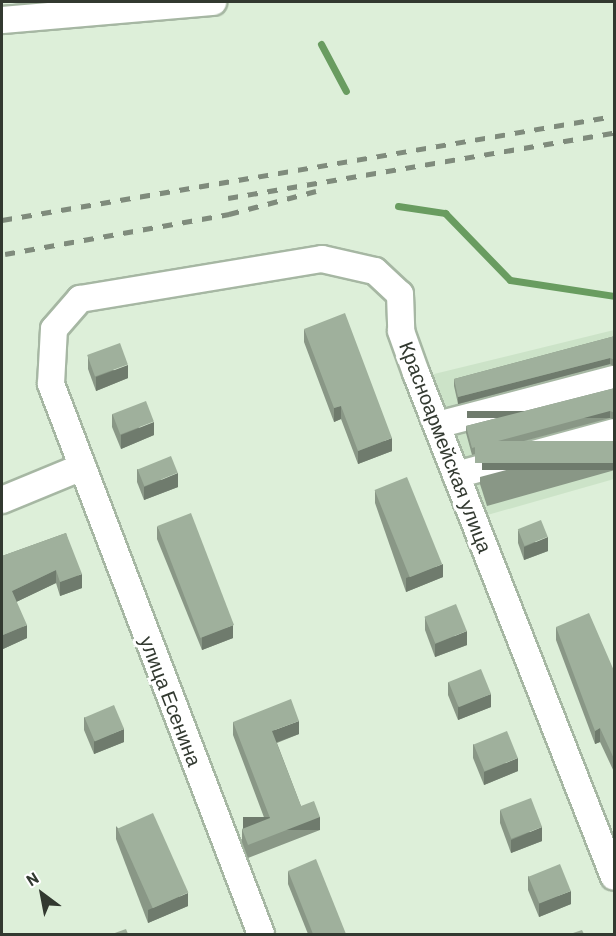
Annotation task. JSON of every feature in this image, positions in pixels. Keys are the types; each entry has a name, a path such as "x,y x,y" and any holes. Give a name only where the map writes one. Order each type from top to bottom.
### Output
{"street":[{"path":"2,20 213,2"},
{"name":"Красноармейская улица","path":"82,467 51,384 54,329 80,299 322,259 375,271 400,294 401,331 615,877"},
{"path":"437,425 615,379"},
{"path":"456,475 615,432"},
{"path":"2,500 82,467"},
{"name":"улица Есенина","path":"82,467 261,934"}],"shaded area":[{"path":"614,330 614,479 484,516 430,375"}],"building":[{"path":"345,313 392,438 358,451 341,406 334,408 304,329"},
{"path":"615,336 615,360 610,358 458,397 454,379"},
{"path":"120,343 128,365 95,377 87,355"},
{"path":"615,388 615,413 610,411 472,448 466,426"},
{"path":"146,401 154,422 120,434 112,414"},
{"path":"475,441 614,441 614,463 475,463"},
{"path":"171,456 178,473 144,486 138,469"},
{"path":"407,477 442,564 410,577 375,490"},
{"path":"191,513 234,625 200,638 157,526"},
{"path":"541,520 548,537 525,546 518,529"},
{"path":"66,533 82,574 60,582 56,570 12,591 27,625 3,635 2,556"},
{"path":"456,604 467,631 435,644 424,617"},
{"path":"589,613 615,673 615,761 600,728 595,731 556,627"},
{"path":"481,669 491,694 459,707 449,682"},
{"path":"291,699 299,721 272,731 301,806 314,801 320,817 248,845 242,829 270,818 233,722"},
{"path":"114,705 124,729 95,741 85,718"},
{"path":"507,731 518,758 484,771 474,744"},
{"path":"531,798 542,827 511,839 500,810"},
{"path":"153,813 188,892 153,908 117,829"},
{"path":"316,859 346,934 313,934 288,871"},
{"path":"560,864 571,891 539,904 528,877"},
{"path":"126,929 128,934 112,934"},
{"path":"582,930 584,934 570,934"}],"waterway":[{"path":"321,44 346,91"},
{"path":"398,206 445,213 510,280 614,296"}],"railway":[{"path":"2,220 614,116"},
{"path":"228,198 614,133"},
{"path":"5,254 229,214 316,191"}]}
